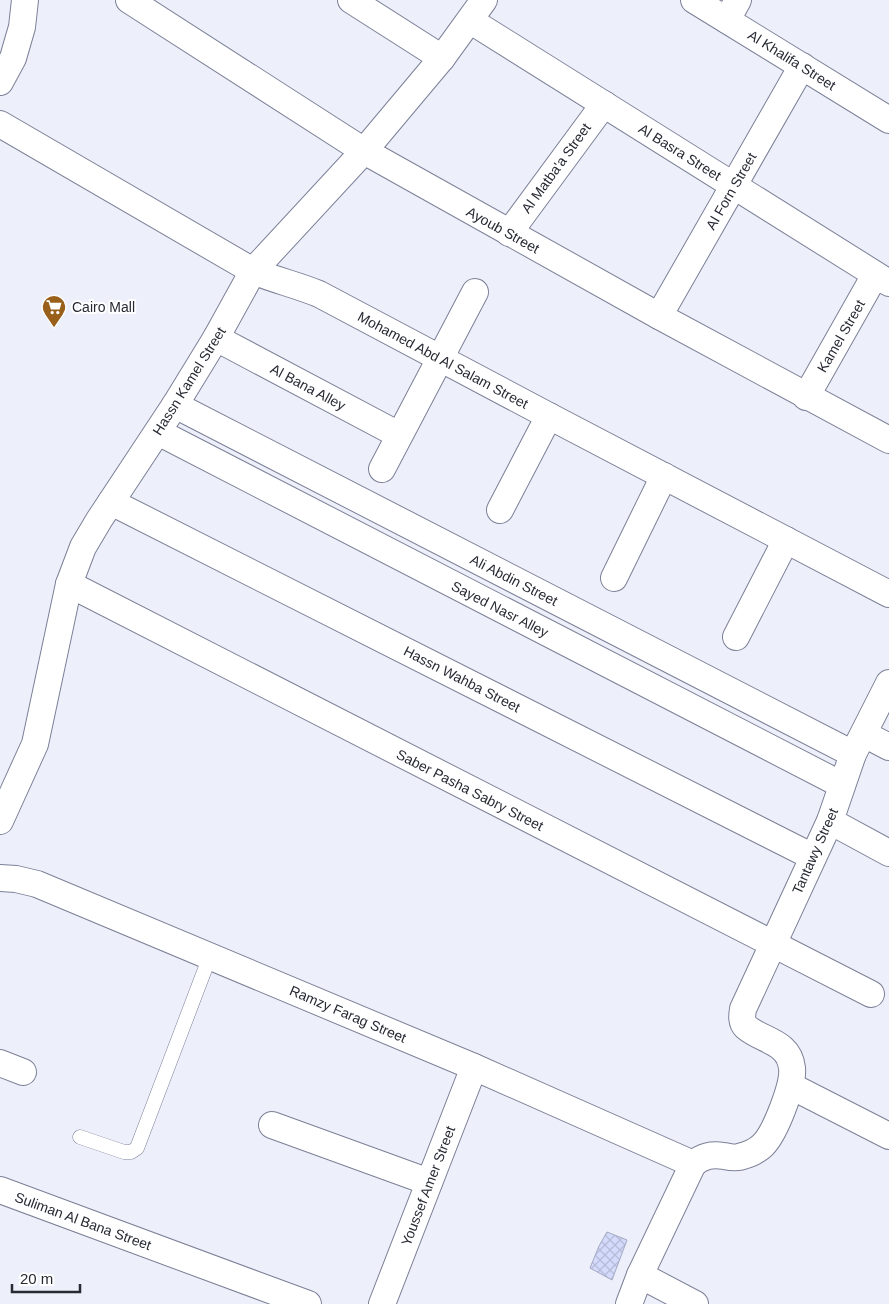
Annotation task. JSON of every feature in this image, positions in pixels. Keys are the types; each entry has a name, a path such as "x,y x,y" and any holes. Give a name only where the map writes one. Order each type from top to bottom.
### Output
{"street":[{"path":"0,82 13,58 22,27 25,0"},
{"name":"Ayoub Street","path":"129,0 364,151 806,397 888,438"},
{"path":"351,0 442,58"},
{"name":"Al Khalifa Street","path":"694,0 732,10 802,66 889,120"},
{"name":"Hassn Kamel Street","path":"0,821 36,744 69,584 83,547 175,405 253,272 364,151 442,58 478,10"},
{"name":"Al Basra Street","path":"478,10 604,104 882,279"},
{"name":"Al Forn Street","path":"659,316 802,66"},
{"name":"Al Matba'a Street","path":"509,233 604,104"},
{"name":"Mohamed Abd Al Salam Street","path":"0,124 253,272 319,294 889,594"},
{"name":"Kamel Street","path":"806,397 882,279"},
{"path":"382,469 474,292"},
{"name":"Al Bana Alley","path":"216,338 399,435"},
{"name":"Ali Abdin Street","path":"175,405 858,744 889,747"},
{"path":"500,510 549,416"},
{"name":"Sayed Nasr Alley","path":"158,432 842,785"},
{"path":"614,578 664,476"},
{"name":"Hassn Wahba Street","path":"111,502 813,857"},
{"path":"736,637 786,540"},
{"name":"Saber Pasha Sabry Street","path":"69,584 871,994"},
{"name":"Tantawy Street","path":"791,1086 792,1068 787,1052 774,1042 745,1026 742,1018 743,1009 830,821 858,744 889,684"},
{"path":"830,821 889,853"},
{"name":"Ramzy Farag Street","path":"0,878 16,879 37,884 474,1067 692,1164"},
{"name":"Youssef Amer Street","path":"382,1304 474,1067"},
{"path":"629,1304 640,1275 692,1164 702,1157 718,1155 737,1158 750,1154 761,1147 769,1138 791,1086 889,1136"},
{"path":"272,1125 429,1182"},
{"name":"Suliman Al Bana Street","path":"0,1190 308,1304"},
{"path":"640,1275 695,1304"}],"lane":[{"path":"80,1137 124,1152 131,1152 137,1148 210,956"}],"building":[{"path":"607,1232 627,1240 612,1280 590,1268"}],"place":[{"name":"Cairo Mall","path":"54,328"}]}
